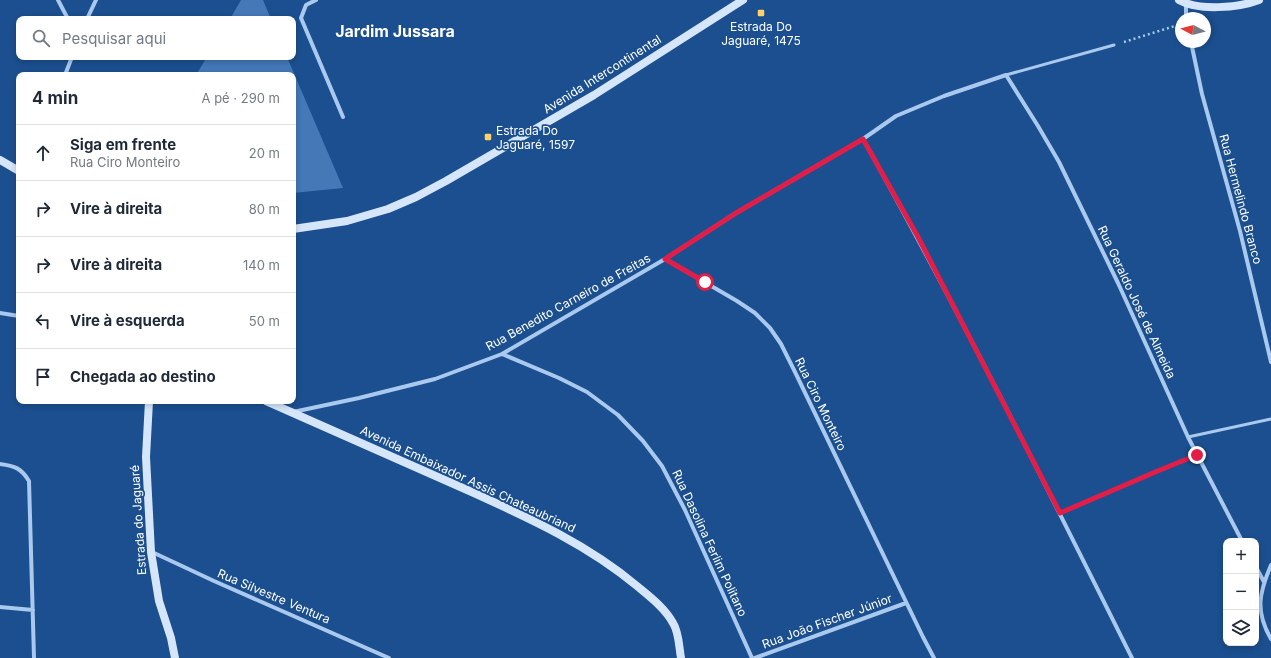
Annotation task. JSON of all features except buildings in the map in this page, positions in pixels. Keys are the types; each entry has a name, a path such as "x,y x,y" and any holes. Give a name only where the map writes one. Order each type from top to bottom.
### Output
{"street":[{"path":"58,0 66,16"},
{"path":"88,16 96,0"},
{"path":"316,0 306,5 301,18 343,117"},
{"name":"Avenida Intercontinental","path":"296,229 347,221 388,209 416,197 594,95 743,0"},
{"path":"1185,12 1183,2 1223,8 1258,0"},
{"name":"Rua Hermelindo Branco","path":"1192,48 1202,94 1240,230 1271,362"},
{"path":"66,72 71,60"},
{"name":"Rua Benedito Carneiro de Freitas","path":"291,412 359,398 434,379 502,354 665,259 736,213 863,139 896,116 944,96 1006,75"},
{"name":"Rua Geraldo José de Almeida","path":"1006,75 1059,162 1118,283 1188,437 1240,538"},
{"path":"863,139 918,237 1060,513 1132,658"},
{"path":"0,160 16,169"},
{"name":"Rua Ciro Monteiro","path":"665,259 756,313 770,328 781,344 934,658"},
{"path":"0,313 16,316"},
{"name":"Rua Dasolina Ferlim Politano","path":"502,354 559,378 593,396 618,415 643,441 662,466 685,510 752,658"},
{"name":"Estrada do Jaguaré","path":"149,404 146,457 151,552 159,601 171,638 175,658"},
{"name":"Avenida Embaixador Assis Chateaubriand","path":"273,404 540,523 601,558 635,584 665,612 674,623 681,658"},
{"path":"0,464 14,466 24,473 29,481 34,658"},
{"name":"Rua Silvestre Ventura","path":"151,552 389,658"},
{"path":"1271,564 1264,582 1260,599 1260,612 1263,623 1271,639"},
{"path":"1259,573 1264,582"},
{"name":"Rua João Fischer Júnior","path":"755,658 906,603"},
{"path":"0,607 33,610"}],"lane":[{"path":"1006,75 1114,45"},
{"path":"1188,437 1271,419"},
{"path":"1060,513 1197,455"}],"path":[{"path":"1114,45 1175,26"}],"place":[{"name":"Estrada Do Jaguaré, 1475","path":"761,13"},
{"name":"Estrada Do Jaguaré, 1597","path":"488,137"}],"district":[{"name":"Jardim Jussara","path":"395,31"}],"route":[{"path":"705,282 665,259 736,213 863,139 918,237 1060,513 1197,455"}]}
